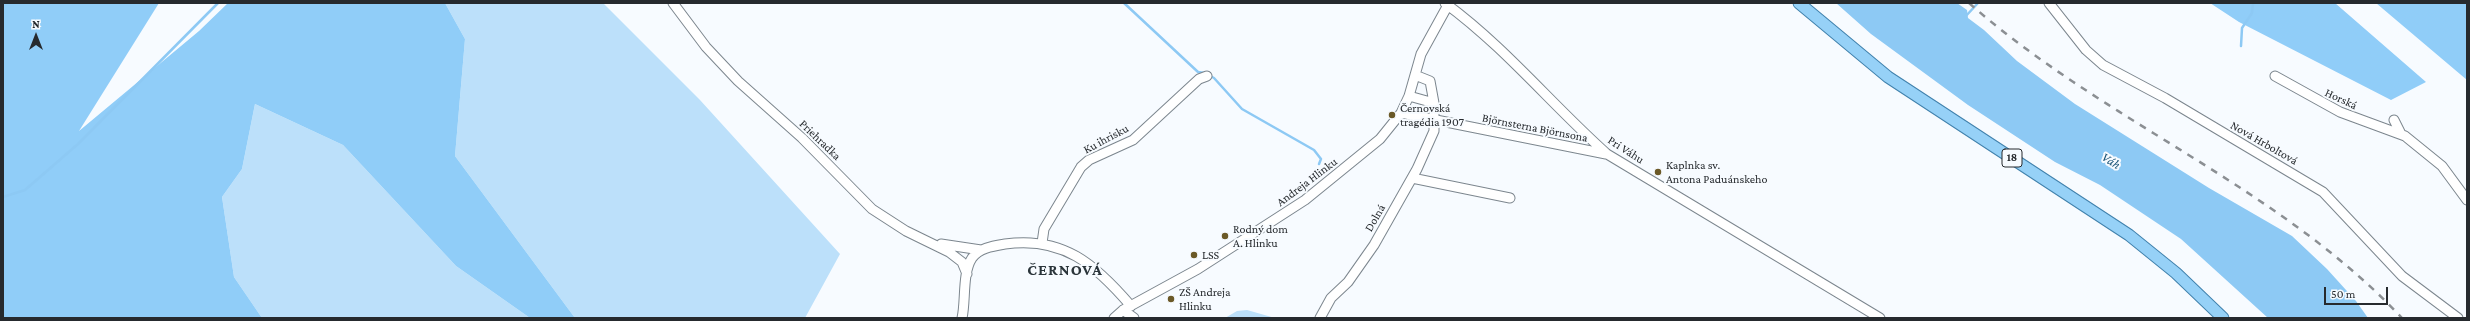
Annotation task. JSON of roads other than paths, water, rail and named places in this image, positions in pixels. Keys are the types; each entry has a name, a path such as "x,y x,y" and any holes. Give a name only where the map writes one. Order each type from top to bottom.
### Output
{"main road":[{"name":"18","path":"1799,3 1888,77 2129,235 2176,273 2223,318"}],"street":[{"name":"Priehradka","path":"673,3 706,47 738,81 802,138 872,209 906,231 950,252 962,262 967,274"},
{"name":"Nová Hrboltová","path":"2049,3 2086,50 2103,65 2165,98 2323,192 2397,271 2458,318"},
{"name":"Andreja Hlinku","path":"1114,318 1127,308 1198,269 1305,200 1372,147 1401,113 1409,96 1421,54 1446,4"},
{"name":"Pri Váhu","path":"1446,4 1503,51 1569,121 1607,154 1880,318"},
{"name":"Dolná","path":"1320,318 1332,298 1348,282 1374,245 1412,178 1434,131 1434,103 1430,81 1415,75"},
{"name":"Ku ihrisku","path":"1042,243 1044,229 1081,167 1089,160 1133,140 1199,80 1207,76"},
{"name":"Horská","path":"2275,76 2340,112 2401,134 2416,143 2442,166 2467,200"},
{"path":"1409,96 1434,103"},
{"name":"Björnsterna Björnsona","path":"1401,113 1435,121 1607,154"},
{"path":"2394,120 2401,134"},
{"path":"1412,178 1510,198"},
{"path":"929,241 952,247 982,250 1024,242 1042,243 1067,252 1089,264 1116,288 1134,318"},
{"path":"962,318 967,274 972,259 982,250"}],"water":[{"name":"Váh","path":"1836,3 1957,3 1967,10 1968,18 1984,30 2017,61 2075,104 2209,188 2292,236 2327,269 2356,301 2368,318 2268,318 2181,239 2100,185 2055,162 1968,105 1871,34"}],"waterway":[{"path":"3,197 25,190 78,144 218,3"},
{"path":"1124,3 1198,72 1205,73 1214,78 1242,109 1314,150 1321,159 1319,164"},
{"path":"1965,17 1978,3"},
{"path":"2241,46 2242,28 2252,13 2253,3"}],"railway":[{"path":"1969,3 2021,45 2076,84 2246,192 2301,230 2353,271 2402,318"}],"place":[{"name":"Černovská tragédia 1907","path":"1392,115"},
{"name":"Kaplnka sv. Antona Paduánskeho","path":"1658,172"},
{"name":"Rodný dom A. Hlinku","path":"1225,236"},
{"name":"LSS","path":"1194,255"},
{"name":"ZŠ Andreja Hlinku","path":"1171,299"}],"district":[{"name":"ČERNOVÁ","path":"1065,270"}]}
